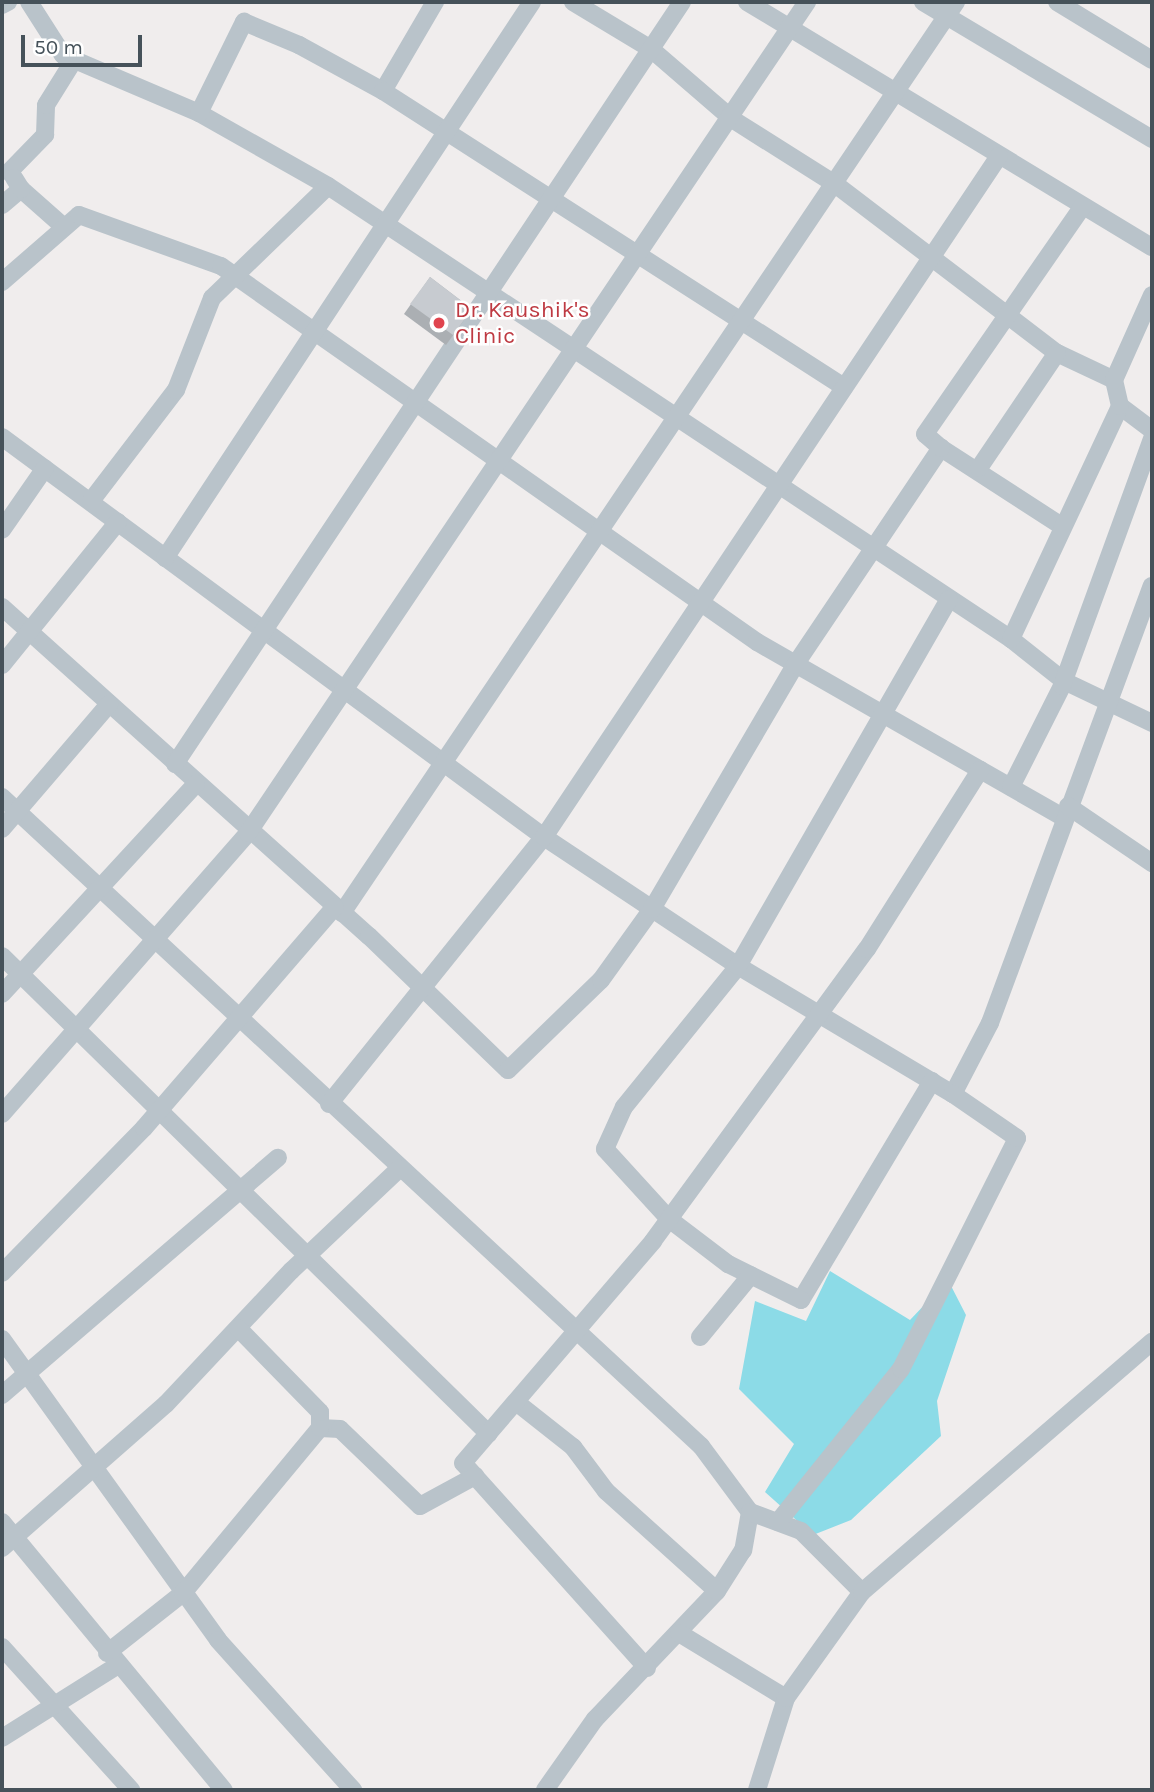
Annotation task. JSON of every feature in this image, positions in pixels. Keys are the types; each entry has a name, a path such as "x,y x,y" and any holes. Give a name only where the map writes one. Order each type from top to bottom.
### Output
{"street":[{"path":"2,5 8,2"},
{"path":"29,2 63,55 199,113 328,186 384,228 489,289 577,347 872,549 1011,639 1064,681 1152,723"},
{"path":"383,91 435,2"},
{"path":"165,558 532,2"},
{"path":"573,2 651,49 732,119 835,184 1057,353 1114,380"},
{"path":"175,764 415,399 682,2"},
{"path":"747,2 1152,247"},
{"path":"2,1114 248,833 347,692 732,119 807,2"},
{"path":"923,2 951,9 1152,139"},
{"path":"1057,2 1086,9 1150,54"},
{"path":"2,1272 161,1109 240,1016 339,910 444,763 951,9"},
{"path":"199,113 244,22 383,91 550,201 844,387"},
{"path":"64,228 21,189 6,169 45,135 46,105 74,60"},
{"path":"329,1104 426,991 544,837 698,602 999,156"},
{"path":"91,501 176,390 212,298 231,274 328,186"},
{"path":"2,205 21,189"},
{"path":"1063,527 979,468 941,448 925,434 1083,206"},
{"path":"2,257 7,277 79,215 156,240 231,274 314,334 415,399 598,535 795,665 980,770 1066,812 1152,863"},
{"path":"1011,639 1120,406 1114,380 1152,295"},
{"path":"979,468 1057,353"},
{"path":"1120,406 1152,430"},
{"path":"2,437 544,837 738,966 932,1081 1017,1138 901,1369 778,1522"},
{"path":"1011,786 1064,681 1152,439"},
{"path":"2,607 248,833 339,910 508,1070 601,980 652,909 795,665 941,448"},
{"path":"2,530 45,468"},
{"path":"2,665 118,522"},
{"path":"953,1094 990,1023 1152,586"},
{"path":"932,1081 801,1300 751,1275 669,1219 615,1164 605,1144 624,1107 738,966 886,717 949,598"},
{"path":"2,828 109,705"},
{"path":"647,1668 463,1464 669,1219 820,1015 980,770"},
{"path":"2,994 196,785"},
{"path":"2,797 102,886 329,1104 701,1447 750,1512 801,1531 862,1592"},
{"path":"2,956 79,1027 161,1109 239,1193 309,1254 489,1434"},
{"path":"2,1395 278,1158"},
{"path":"8,1543 166,1404 309,1254 399,1169"},
{"path":"700,1337 751,1275"},
{"path":"2,1738 53,1705 112,1659 183,1593 320,1428 320,1412 238,1328"},
{"path":"2,1339 92,1469 183,1593 353,1790"},
{"path":"757,1790 786,1698 862,1592 1152,1342"},
{"path":"516,1402 573,1447 606,1491 717,1591"},
{"path":"320,1428 340,1429 420,1506 475,1476"},
{"path":"545,1790 595,1718 647,1668 717,1591 743,1550 750,1512"},
{"path":"2,1522 8,1543 224,1790"},
{"path":"679,1633 786,1698"},
{"path":"2,1647 131,1790"}],"water":[{"path":"830,1271 910,1320 948,1280 966,1315 937,1401 941,1436 851,1520 813,1535 765,1492 794,1444 739,1389 755,1301 806,1321"}],"building":[{"path":"430,277 472,309 453,335 410,304"}],"place":[{"name":"Dr. Kaushik's Clinic","path":"439,323"}]}
